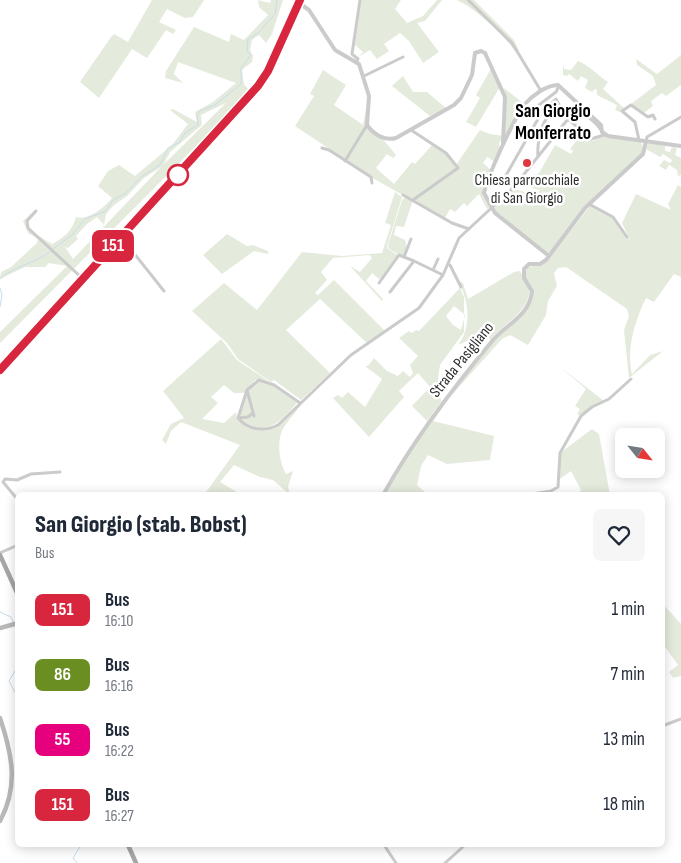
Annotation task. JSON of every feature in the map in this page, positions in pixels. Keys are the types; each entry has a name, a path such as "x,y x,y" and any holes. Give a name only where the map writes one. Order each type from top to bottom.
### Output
{"main road":[{"path":"0,370 258,86 268,71 300,1"},
{"path":"0,554 15,588"},
{"path":"0,628 15,624"},
{"path":"0,718 10,749 12,769 10,792 0,821"},
{"path":"129,847 136,863"}],"street":[{"path":"356,62 358,59 352,54 360,0"},
{"path":"468,0 515,47 541,91"},
{"path":"300,1 309,10 335,50 356,62 364,76 369,96 367,125 345,161"},
{"path":"367,125 382,138 396,138 458,102 472,76 474,56 481,51 488,56 503,91 503,144"},
{"path":"364,76 403,57"},
{"path":"558,85 541,91 523,106 503,144 484,193 496,213 548,256 589,204 643,154 647,137 681,118"},
{"path":"539,105 556,92 558,85"},
{"path":"558,85 601,125 603,133"},
{"path":"513,188 506,181 506,174 545,108 556,99 562,110"},
{"path":"639,140 636,122 622,110 631,105 648,117 653,115 656,119"},
{"path":"538,156 542,128 547,117 562,110 578,112 595,122 603,133 614,138 681,146"},
{"path":"238,418 244,424 256,429 271,428 278,425 351,356 419,308 443,275 458,240 491,206 513,188 568,119 591,139 603,133"},
{"path":"411,130 446,153 458,168 413,200"},
{"path":"322,148 371,177 372,183"},
{"path":"403,195 452,223 469,229"},
{"path":"589,204 613,217 628,236"},
{"path":"36,211 27,221 28,228 83,279"},
{"path":"121,237 164,291"},
{"path":"404,257 411,239"},
{"path":"379,283 399,255 443,275"},
{"name":"Strada Pasigliano","path":"385,492 406,454 452,389 500,331 520,316 526,308 532,291 524,278 524,269 529,264 543,262 548,256"},
{"path":"433,270 438,259"},
{"path":"390,292 414,261"},
{"path":"449,264 461,287"},
{"path":"545,492 558,487 560,453 581,416 609,400 631,379"},
{"path":"238,418 247,390 253,382 262,380 274,385 300,403"},
{"path":"238,418 253,415 247,390"},
{"path":"15,496 3,482 5,479 17,480 31,474 60,472"},
{"path":"0,554 15,546"},
{"path":"665,725 681,719"},
{"path":"385,847 396,863"},
{"path":"445,863 462,847"}],"green space":[{"path":"152,0 204,0 193,17 185,18 167,9 159,22 176,30 173,34 166,30 147,58 132,49 99,98 80,82 114,34 128,42"},
{"path":"258,0 270,3 271,0 283,0 272,34 266,43 259,35 252,40 250,50 253,56 252,62 242,70 244,84 252,94 203,148 199,143 0,343 0,332 67,266 49,263 45,267 25,267 0,279 1,272 11,267 37,243 38,239 28,233 23,221 37,208 26,223 34,233 52,244 67,233 76,217 81,218 91,215 101,209 112,198 98,186 108,171 119,165 135,176 172,145 188,124 170,110 173,109 197,122 195,112 213,102 236,83 178,62 174,74 183,83 165,78 166,71 194,27 229,42 231,34 244,40 268,15 259,7","holes":["226,103 164,164 170,152 202,125 201,115","161,167 73,259 65,247 68,248 78,239 76,236 87,224 97,217 104,225 106,214 114,205 127,196 144,178"]},
{"path":"361,0 401,0 395,9 407,23 423,16 437,0 442,0 425,21 417,23 439,52 423,63 409,41 400,33 384,44 389,51 377,59 370,50 358,57 363,52 355,45"},
{"path":"457,0 474,0 514,40 519,51 515,51 496,29 480,15"},
{"path":"681,55 681,85 666,96 662,93 651,101 653,106 644,113 631,104 656,85 653,76 637,65 636,59 657,74"},
{"path":"578,61 608,82 603,89 624,108 620,112 615,110 617,105 597,95 597,90 595,89 592,92 585,88 588,80 581,76 578,81 569,74 567,76 563,75 563,64 564,69 571,70"},
{"path":"492,67 500,87 476,127 466,122 480,98 476,95"},
{"path":"323,70 346,85 334,105 363,125 367,104 366,125 382,138 396,155 393,158 387,154 376,168 394,184 412,162 415,164 433,144 446,153 456,165 480,130 504,136 499,143 500,148 495,162 487,157 483,163 491,170 483,195 490,207 487,209 479,194 467,206 464,203 455,212 450,209 445,218 413,200 404,227 396,226 394,235 405,240 407,247 404,257 389,249 388,245 402,200 406,197 371,177 295,126 314,96 310,94"},
{"path":"403,76 413,92 427,92 446,108 430,116 392,86"},
{"path":"504,88 523,103 505,141 506,102"},
{"path":"577,133 583,138 586,136 593,141 605,135 639,141 642,144 643,152 585,206 549,253 496,212 494,205 514,189 536,195 540,190 531,188 534,182 529,178 539,173 555,145 571,154 573,151 570,149 577,140"},
{"path":"651,143 665,146 665,151 670,152 672,147 677,148 675,155 681,158 681,175 678,176 677,170 669,165 666,170 659,166 664,160 670,163 672,160 663,154 660,157 646,149 647,145"},
{"path":"678,185 681,187 681,277 674,274 654,302 646,298 638,316 631,345 630,364 632,374 650,355 663,351 629,378 624,330 629,316 627,309 566,267 558,268 554,273 557,286 548,301 546,315 528,345 510,335 502,339 450,397 433,421 494,436 490,460 447,464 428,455 421,466 417,485 425,492 386,492 442,404 501,332 526,310 533,292 525,277 527,267 542,265 590,206 609,214 630,240 622,223 636,194 671,210 668,204"},
{"path":"395,192 402,197 387,246 388,249 398,255 382,278 379,279 372,273 366,281 383,299 382,301 350,266 360,272 372,258 370,255 333,258 321,272 327,280 315,293 318,295 334,280 385,331 368,344 320,299 286,330 330,373 301,400 274,380 271,382 238,359 227,343 192,311 224,283 257,310 302,252 342,256 382,253 391,225 385,223"},
{"path":"227,234 247,246 253,245 268,251 268,254 254,251 222,274 203,255"},
{"path":"520,271 530,290 520,312 490,340 487,332 458,345 467,322 467,305 458,281 463,283 468,299 514,272"},
{"path":"460,288 464,297 464,314 454,306 446,316 453,325 461,330 464,319 464,332 440,365 438,379 441,402 427,421 412,406 430,387 418,373 399,391 404,397 369,437 333,398 338,395 342,398 348,392 365,407 382,379 365,366 368,366 374,358 387,371 398,376 403,371 410,377 413,373 410,365 418,356 399,338 409,331 412,333 416,330 419,331"},
{"path":"221,339 237,360 270,382 262,379 255,380 244,393 234,393 224,385 211,397 218,403 202,419 224,423 236,412 237,419 250,427 263,430 275,427 281,423 302,404 284,427 279,444 280,457 286,474 293,471 288,487 289,492 287,492 273,480 260,477 234,465 220,482 237,492 206,492 240,445 181,422 171,431 166,444 162,440 171,424 184,418 163,391"},
{"path":"559,366 604,401 580,416 577,414 580,409 575,406 586,389"},
{"path":"259,381 273,386 297,403 278,422 264,428 248,425 239,419 247,392"},
{"path":"592,429 599,434 609,492 579,492 581,490 571,471 560,479 560,453"},
{"path":"665,606 681,624 681,676 673,678 669,672 678,665 665,647"}],"waterway":[{"path":"53,249 73,234 85,219 106,211 113,200 126,193 141,177 160,165 168,148 180,142 185,133 198,125 197,115 200,111 215,105 241,84 241,68 251,55 247,51 248,39 258,33 275,14 277,0"},
{"path":"0,279 51,251"},
{"path":"0,288 2,295 0,307"},
{"path":"0,612 11,617 15,626"},
{"path":"15,671 9,681 15,692"},
{"path":"77,863 73,858 80,847"}],"bus line":[{"name":"151","path":"0,370 258,86 268,71 300,0"}],"place":[{"name":"Chiesa parrocchiale di San Giorgio","path":"527,163"}],"district":[{"name":"San Giorgio Monferrato","path":"553,122"}]}
